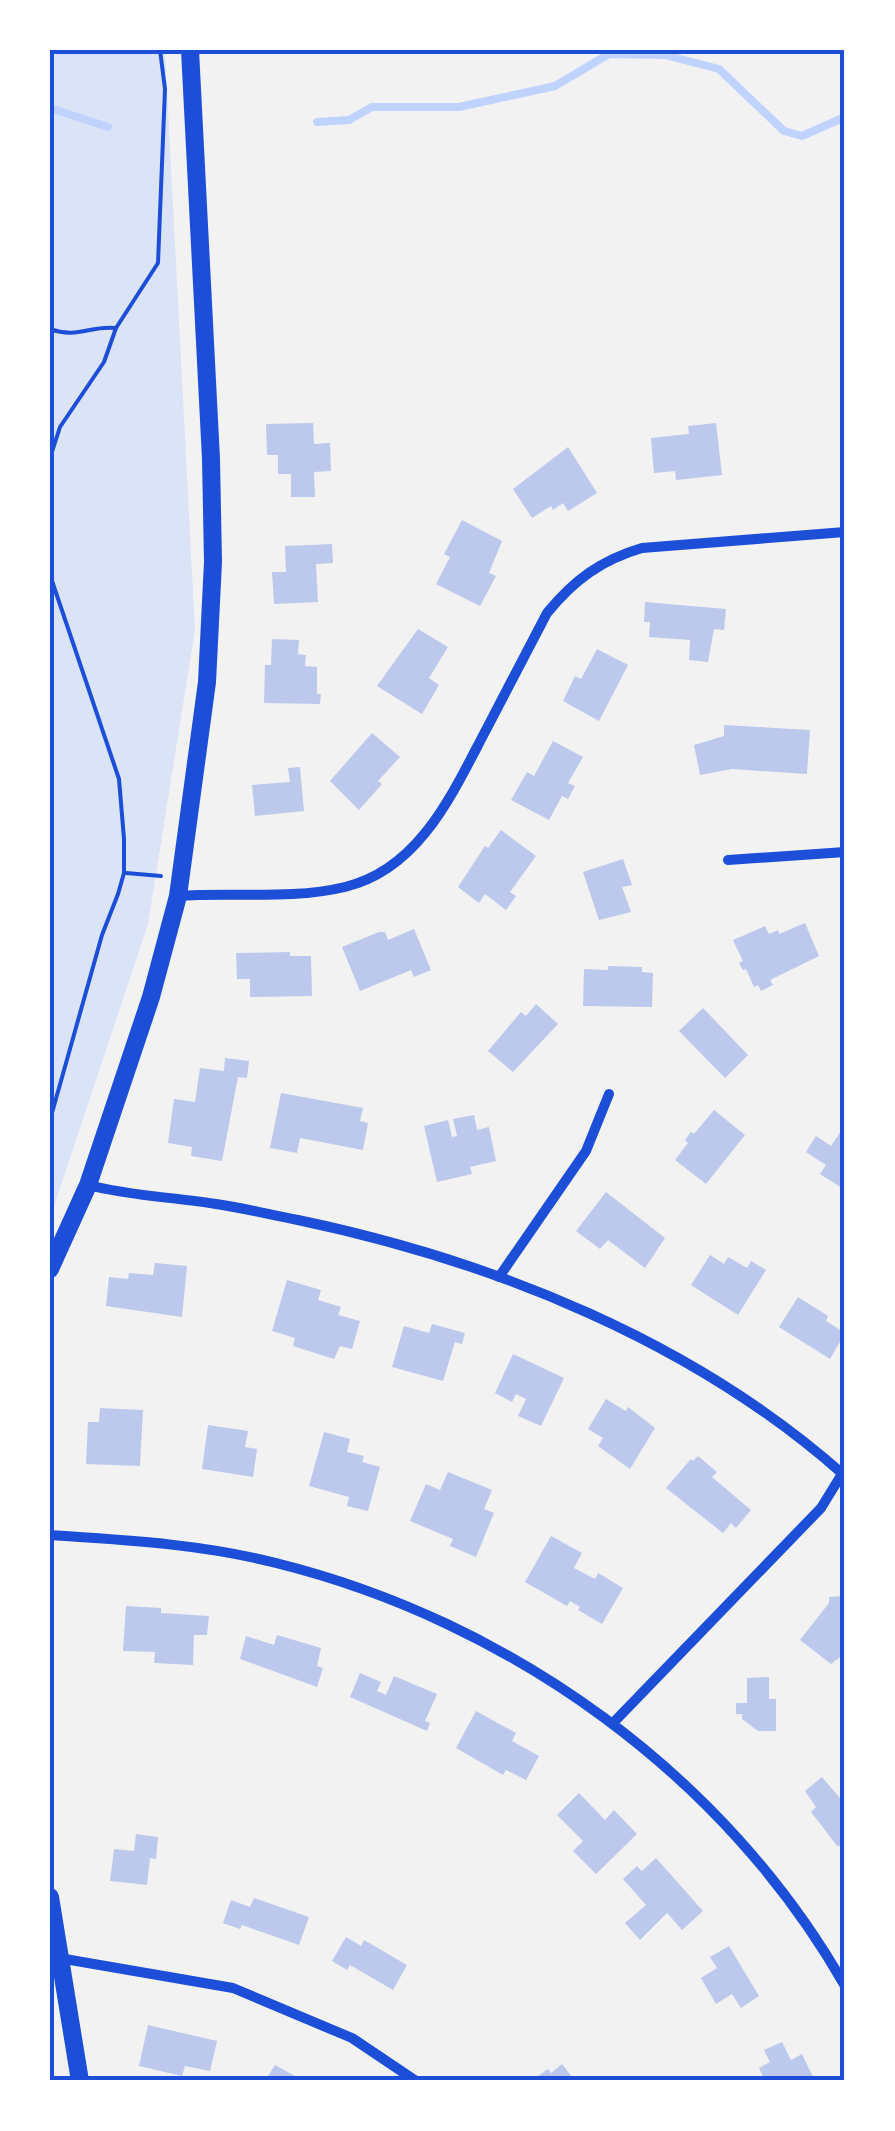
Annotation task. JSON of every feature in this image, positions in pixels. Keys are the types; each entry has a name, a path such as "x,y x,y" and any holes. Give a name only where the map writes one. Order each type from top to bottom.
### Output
{"main road":[{"path":"50,1269 88,1185 151,997 179,887 208,682 213,562 202,246 190,50"},
{"path":"50,1897 80,2081"}],"street":[{"path":"179,887 330,890 364,882 409,852 447,804 547,613 569,586 617,555 661,546 845,532"},
{"path":"728,860 845,852"},
{"path":"499,1277 586,1151 609,1094"},
{"path":"88,1185 302,1221 444,1257 499,1277 603,1321 678,1359 806,1442 844,1473 821,1508 614,1722"},
{"path":"50,1536 204,1548 276,1563 343,1583 474,1637 548,1677 614,1722 707,1808 784,1896 845,1986"},
{"path":"58,1958 233,1988 352,2038 416,2081"}],"path":[{"path":"50,458 60,428 104,362 116,328 158,263 165,89 160,50"},
{"path":"50,328 66,334 85,333 102,326 116,328"},
{"path":"50,574 119,780 124,824 124,872 102,935 50,1120"},
{"path":"124,872 179,887"}],"shaded area":[{"path":"50,50 165,50 195,630 148,924 50,1218"}],"building":[{"path":"313,423 314,444 330,443 331,471 314,472 315,497 291,497 291,474 278,474 278,455 267,455 266,424"},
{"path":"716,423 722,475 676,480 675,471 654,473 651,438 689,434 688,426"},
{"path":"568,447 597,493 568,511 563,503 532,518 513,489"},
{"path":"462,520 502,541 489,573 496,576 480,606 436,584 450,557 444,554"},
{"path":"332,544 333,563 316,564 318,602 274,604 272,572 286,572 285,546"},
{"path":"645,602 726,609 724,630 714,629 708,662 689,660 690,640 649,637 650,622 644,622"},
{"path":"418,629 448,647 429,678 439,685 422,714 377,686"},
{"path":"272,639 299,640 298,654 306,655 305,666 317,667 320,704 264,703 265,665 271,665"},
{"path":"597,649 628,665 599,721 563,701 575,676 581,679"},
{"path":"724,725 810,730 807,774 732,769 700,775 694,745 724,736"},
{"path":"372,733 400,757 359,810 330,781"},
{"path":"553,741 583,757 568,783 575,786 568,799 562,796 549,820 511,800 527,772 534,776"},
{"path":"300,767 304,811 255,816 252,785 290,782 288,768"},
{"path":"501,830 536,856 510,892 516,896 506,910 485,894 479,903 458,887 485,846 488,848"},
{"path":"623,859 632,885 622,887 631,912 599,920 583,872"},
{"path":"805,923 819,956 770,980 773,985 761,991 758,985 754,987 739,963 743,961 733,940 765,926 769,934 778,930 779,934"},
{"path":"414,929 431,970 414,977 411,970 360,991 342,947 379,932 385,932 388,940"},
{"path":"290,952 290,956 311,956 312,996 250,997 250,979 237,979 236,953"},
{"path":"608,966 642,967 642,972 653,973 652,1007 583,1006 584,969 608,970"},
{"path":"536,1004 558,1024 513,1072 488,1051 521,1012 526,1016"},
{"path":"703,1008 748,1055 725,1078 679,1031"},
{"path":"225,1058 249,1061 247,1078 238,1077 222,1161 191,1156 192,1147 168,1143 174,1099 195,1102 200,1068 224,1071"},
{"path":"281,1093 363,1108 360,1121 368,1123 363,1150 300,1138 297,1153 270,1148"},
{"path":"714,1110 745,1135 706,1184 675,1160 691,1132 694,1134"},
{"path":"474,1115 477,1130 489,1127 496,1161 470,1167 472,1174 437,1182 424,1126 448,1120 452,1137 457,1136 453,1119"},
{"path":"845,1125 845,1190 820,1174 826,1165 806,1152 816,1136 831,1146"},
{"path":"606,1192 665,1238 645,1268 608,1240 600,1249 576,1231"},
{"path":"710,1255 724,1264 728,1257 747,1268 751,1261 766,1270 738,1315 691,1285"},
{"path":"155,1263 187,1266 182,1317 106,1306 109,1277 128,1279 129,1273 153,1275"},
{"path":"287,1280 321,1290 318,1300 341,1307 338,1315 360,1321 352,1349 340,1346 334,1359 293,1346 295,1338 272,1331"},
{"path":"798,1297 828,1316 826,1321 845,1333 830,1359 779,1327"},
{"path":"432,1324 465,1333 462,1344 455,1342 443,1381 392,1367 404,1326 429,1333"},
{"path":"513,1354 564,1378 541,1426 518,1416 526,1399 516,1394 512,1402 495,1393"},
{"path":"606,1399 626,1411 628,1407 655,1428 630,1469 598,1446 603,1438 588,1429"},
{"path":"100,1408 143,1410 140,1466 86,1464 88,1422 99,1422"},
{"path":"208,1425 248,1431 245,1447 257,1449 253,1477 202,1469"},
{"path":"324,1432 350,1439 347,1452 364,1456 362,1462 380,1467 368,1511 347,1506 349,1497 309,1486"},
{"path":"698,1456 717,1472 712,1477 751,1510 736,1528 731,1523 723,1533 666,1488"},
{"path":"448,1472 492,1490 484,1509 494,1513 476,1557 450,1546 453,1539 410,1521 426,1484 440,1490"},
{"path":"551,1536 582,1553 574,1568 595,1579 598,1573 623,1588 602,1624 570,1601 567,1606 525,1582"},
{"path":"845,1596 845,1638 840,1644 844,1654 831,1664 800,1640 829,1603 829,1597"},
{"path":"126,1606 209,1616 207,1635 194,1635 193,1665 154,1663 155,1652 123,1651"},
{"path":"277,1635 321,1648 317,1666 323,1668 317,1687 240,1659 246,1636 274,1645"},
{"path":"360,1673 381,1682 377,1691 386,1695 394,1676 437,1694 425,1721 430,1723 427,1731 350,1697"},
{"path":"769,1677 769,1699 776,1699 776,1731 758,1731 742,1719 742,1714 736,1714 736,1703 747,1703 747,1678"},
{"path":"476,1711 516,1733 512,1741 539,1756 526,1780 506,1770 503,1775 456,1748"},
{"path":"822,1777 845,1804 845,1849 841,1844 838,1847 811,1812 816,1807 805,1791"},
{"path":"579,1793 605,1820 614,1810 637,1834 596,1874 573,1851 583,1841 557,1815"},
{"path":"136,1834 158,1837 156,1859 150,1858 147,1885 110,1881 114,1849 134,1851"},
{"path":"656,1858 703,1911 682,1930 667,1913 640,1940 625,1923 646,1905 623,1879 637,1866 642,1871"},
{"path":"254,1898 309,1917 299,1945 242,1925 240,1929 223,1923 231,1900 250,1907"},
{"path":"346,1937 361,1946 364,1940 407,1965 393,1990 350,1965 347,1970 332,1961"},
{"path":"729,1946 759,1996 741,2008 732,1994 716,2004 701,1978 717,1968 710,1957"},
{"path":"148,2025 217,2041 210,2071 185,2066 182,2076 139,2066"},
{"path":"782,2042 791,2060 802,2054 815,2081 765,2081 759,2068 770,2062 764,2050"},
{"path":"562,2064 575,2081 531,2081 548,2069 551,2073"},
{"path":"275,2065 304,2081 265,2081"}],"waterway":[{"path":"317,122 349,120 372,107 459,107 555,86 609,54 665,55 719,69 784,131 802,136 845,117"},
{"path":"50,108 108,127"}]}
